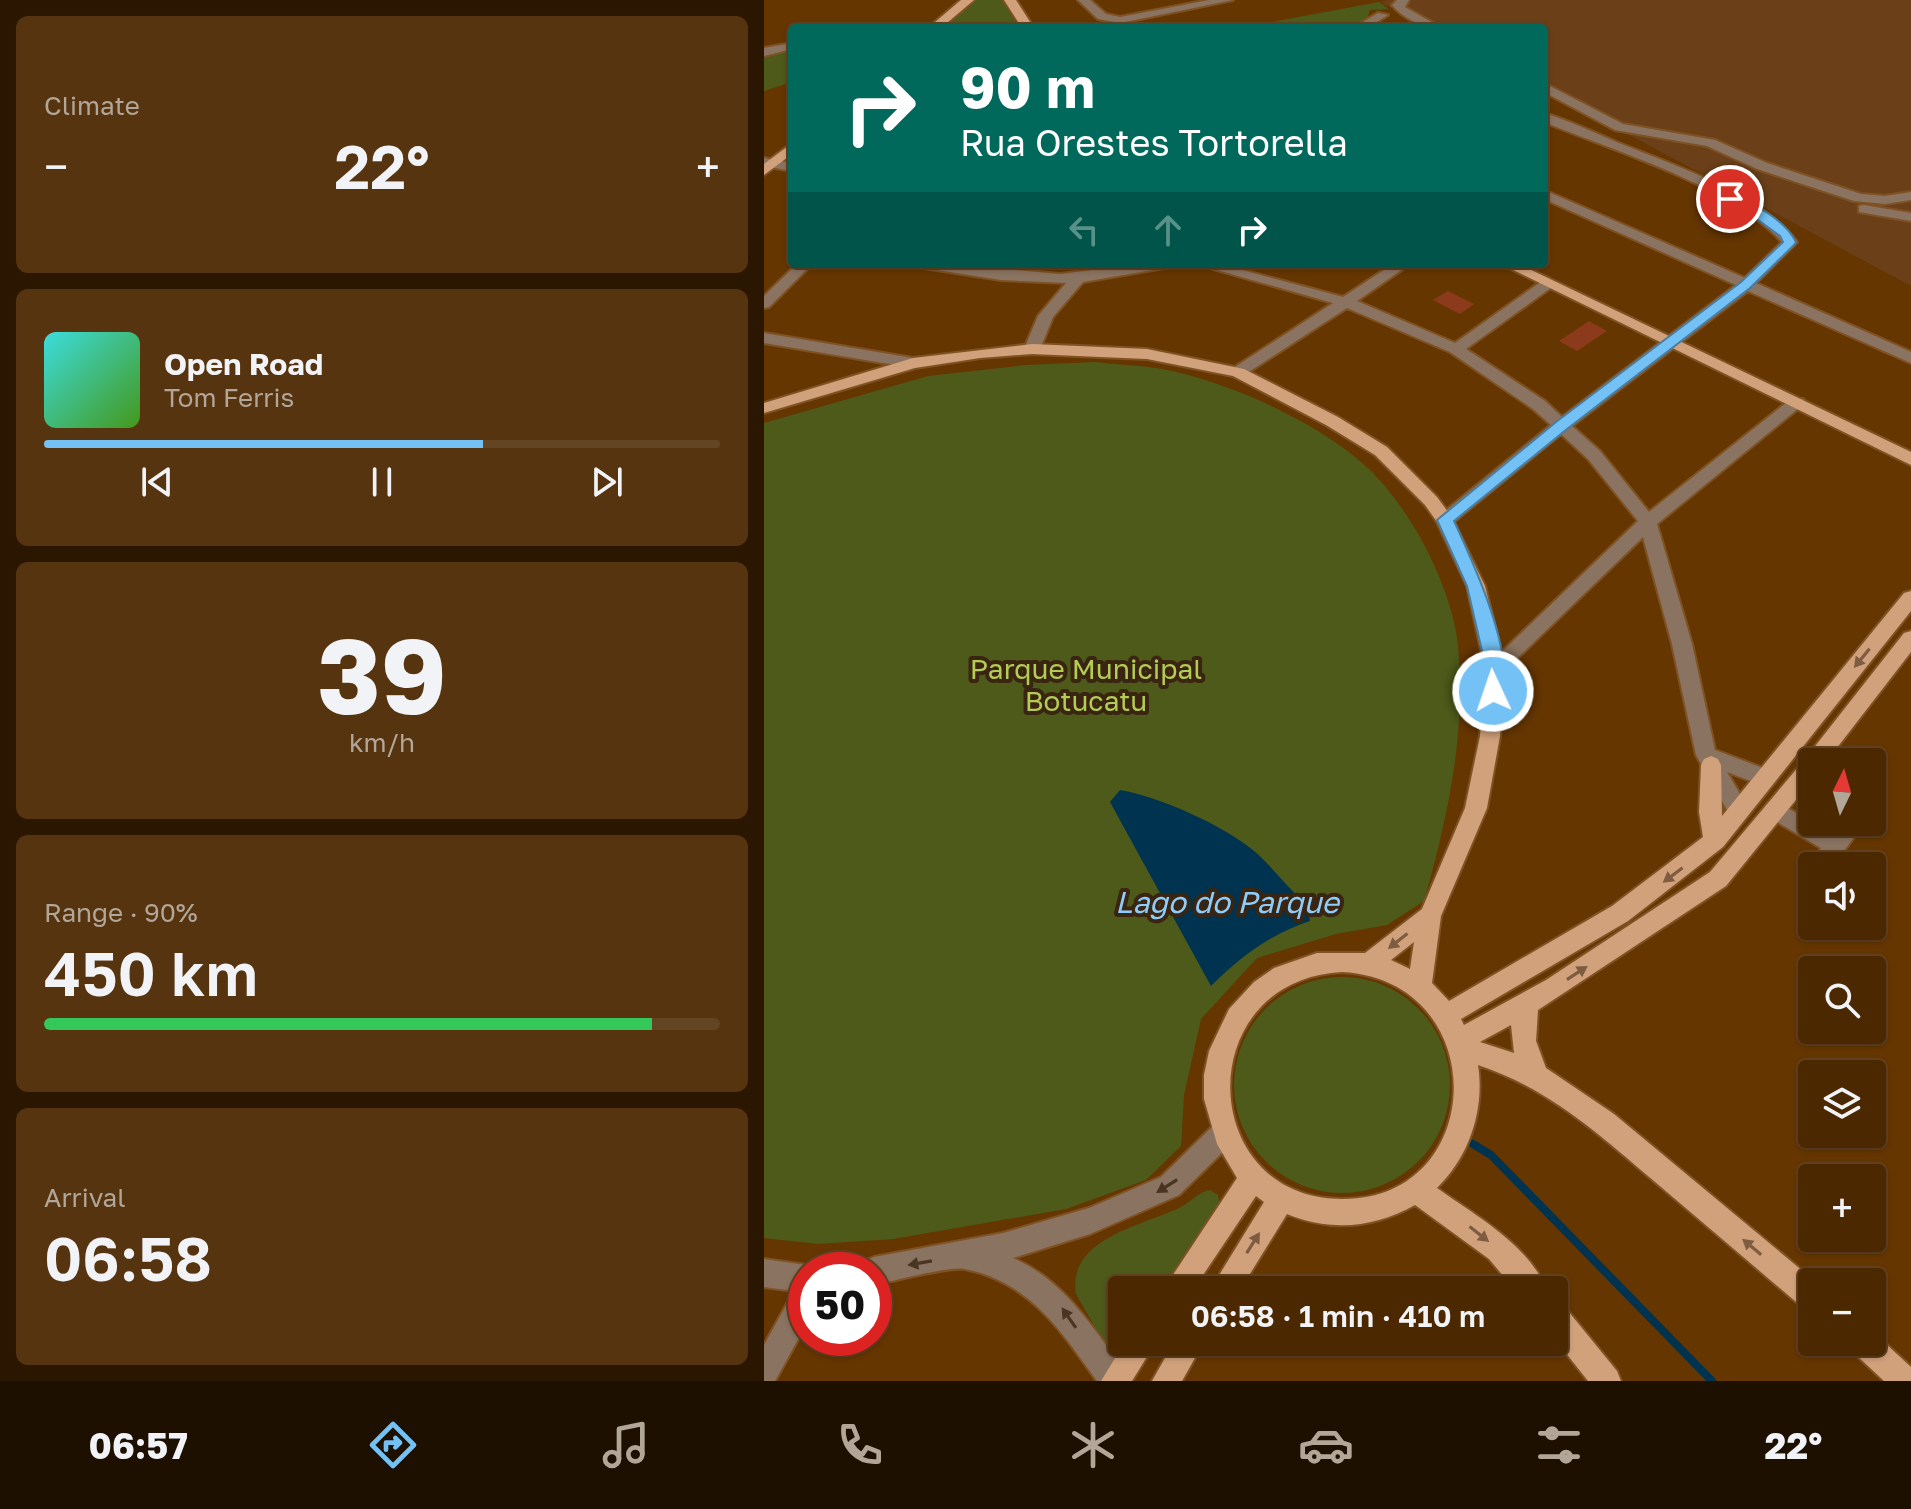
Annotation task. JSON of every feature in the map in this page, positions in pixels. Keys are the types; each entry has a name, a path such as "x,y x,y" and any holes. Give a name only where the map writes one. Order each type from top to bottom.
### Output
{"main road":[{"path":"924,24 952,0"},
{"path":"939,24 968,0"},
{"path":"1010,0 1025,24"},
{"path":"766,164 788,138"},
{"path":"766,164 788,150"},
{"path":"1516,268 1911,459"},
{"path":"764,408 913,363 980,353 1032,349 1147,354 1238,372 1332,421 1381,451 1431,501 1445,520 1476,586 1495,668 1490,736 1476,808 1430,916 1419,988"},
{"path":"1446,1015 1617,914 1668,879 1715,840 1911,598"},
{"path":"1825,748 1911,638"},
{"path":"1709,760 1710,812 1715,840"},
{"path":"1764,777 1776,810"},
{"path":"1462,1045 1718,879 1798,782"},
{"path":"1739,811 1776,810"},
{"path":"1367,965 1430,916"},
{"path":"1329,963 1367,965 1403,978 1419,988 1446,1015 1462,1045 1470,1077 1466,1119 1447,1158 1415,1189 1395,1200 1350,1211 1327,1210 1283,1196 1254,1176 1233,1151 1224,1133 1214,1094 1218,1055 1246,1005 1275,981 1329,963"},
{"path":"1527,1003 1521,1027 1524,1051 1537,1077"},
{"path":"1462,1045 1520,1067 1605,1123 1798,1285"},
{"path":"1186,1276 1254,1176"},
{"path":"1415,1189 1499,1249 1521,1276"},
{"path":"1233,1276 1283,1196"},
{"path":"1568,1333 1607,1381"},
{"path":"1115,1381 1132,1356"},
{"path":"1166,1381 1181,1356"},
{"path":"1878,1356 1905,1381"}],"street":[{"path":"1084,0 1102,17 1120,20 1227,0"},
{"path":"1403,0 1398,5 1401,9 1429,24"},
{"path":"1366,24 1382,15"},
{"path":"764,52 788,47"},
{"path":"1548,89 1619,127 1710,143 1771,170 1859,198 1885,200 1911,196"},
{"path":"1445,520 1562,425 1746,285 1790,242 1785,234 1751,209 1548,119"},
{"path":"766,164 788,167"},
{"path":"1548,196 1911,358"},
{"path":"1832,203 1911,217"},
{"path":"764,304 801,268"},
{"path":"952,268 1008,276 1079,278 1140,268"},
{"path":"1032,349 1036,329 1062,293 1086,268"},
{"path":"1218,268 1346,302 1456,349 1539,405 1594,455 1648,522 1682,644 1709,760 1739,811"},
{"path":"1238,372 1397,268"},
{"path":"1456,349 1547,284"},
{"path":"764,338 913,363"},
{"path":"1495,668 1648,522 1797,403"},
{"path":"1709,760 1764,777"},
{"path":"1776,810 1836,846"},
{"path":"1831,852 1844,836"},
{"path":"892,1268 961,1256 1062,1230 1170,1186 1224,1133"},
{"path":"961,1256 1002,1264 1032,1281 1061,1306 1115,1381"},
{"path":"764,1273 788,1276"},
{"path":"764,1373 788,1330"}],"shaded area":[{"path":"1911,0 1911,286 1548,91 1548,24 1422,24 1381,2"}],"green space":[{"path":"976,0 1002,0 1017,24 951,24 952,19"},
{"path":"1379,2 1389,9 1370,10 1367,19 1358,24 1261,24"},
{"path":"788,50 788,83 764,91 764,57"},
{"name":"Parque Municipal Botucatu","path":"1096,362 1188,375 1274,407 1329,438 1372,472 1414,528 1446,594 1457,638 1460,671 1454,771 1424,901 1387,925 1336,934 1257,958 1201,1019 1184,1095 1181,1146 1146,1180 1066,1209 893,1239 818,1244 764,1238 764,423 928,376 1026,365"},
{"path":"1342,977 1383,985 1402,995 1418,1009 1432,1025 1442,1044 1450,1085 1442,1126 1432,1145 1418,1161 1402,1175 1383,1185 1342,1193 1301,1185 1282,1175 1266,1161 1252,1145 1242,1126 1234,1085 1242,1044 1252,1025 1266,1009 1282,995 1301,985"},
{"path":"1210,1190 1218,1195 1220,1208 1173,1276 1108,1276 1108,1350 1076,1294 1076,1276 1083,1260 1109,1238 1177,1209"}],"water":[{"name":"Lago do Parque","path":"1120,790 1190,813 1241,841 1297,895 1307,909 1310,921 1257,947 1211,986 1110,802"}],"building":[{"path":"1448,291 1474,304 1460,314 1433,300"},
{"path":"1589,321 1607,331 1577,351 1559,341"}],"waterway":[{"path":"1473,1144 1491,1155 1712,1381"}],"route":[{"path":"1493,691 1495,668 1476,586 1445,520 1562,425 1746,285 1790,242 1785,234 1751,209 1730,199"}]}
